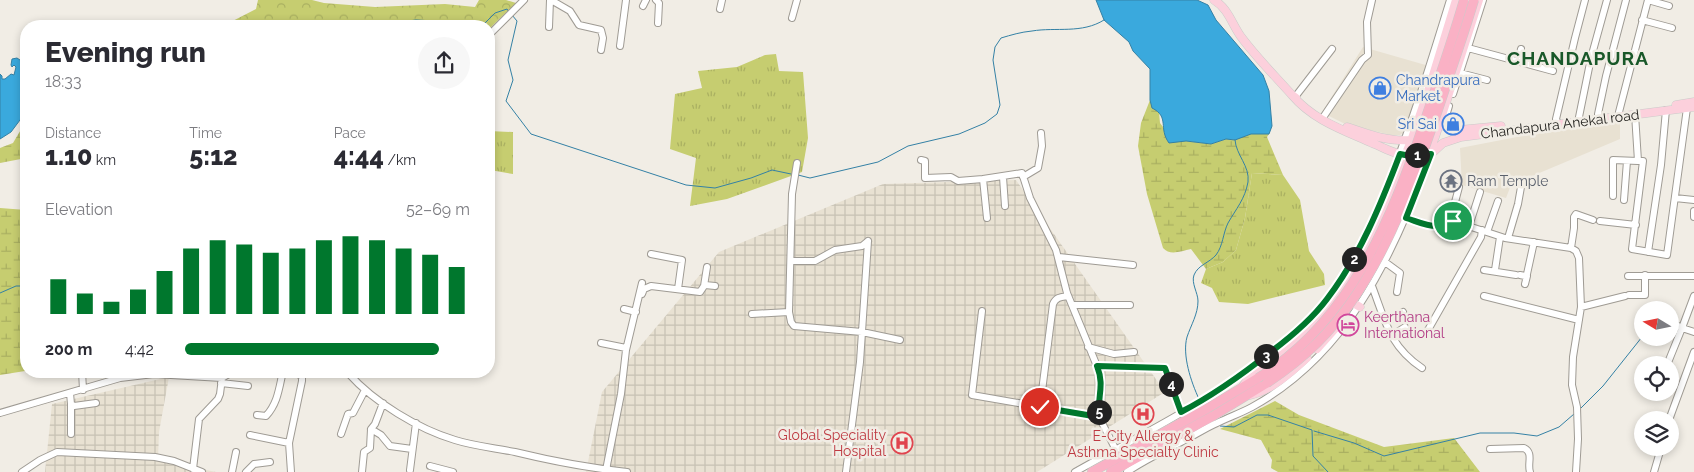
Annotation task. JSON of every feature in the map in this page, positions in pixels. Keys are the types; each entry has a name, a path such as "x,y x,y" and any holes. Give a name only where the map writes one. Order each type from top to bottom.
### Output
{"highway":[{"path":"1245,392 1258,378 1280,364 1316,330 1352,283 1372,250 1399,192 1464,0"},
{"path":"1111,472 1245,392 1267,383 1318,342 1336,322 1384,246 1421,160 1474,0"},
{"path":"1092,472 1206,416"}],"main road":[{"path":"1214,0 1227,11 1241,37 1306,110 1332,126 1403,154 1429,154"},
{"path":"1456,0 1432,79 1415,116 1403,154 1376,225 1363,251 1346,280 1325,309 1292,344 1251,375 1245,392 1261,393 1295,368 1334,331 1357,305 1383,261 1441,125 1451,86 1458,72 1479,0"},
{"path":"1432,79 1451,86"},
{"path":"1293,96 1335,123 1367,134 1408,140"},
{"path":"1415,116 1459,130 1557,122 1598,114 1694,102"},
{"name":"Chandapura Anekal road","path":"1429,154 1443,143 1461,137 1557,122 1691,108"},
{"path":"1363,251 1383,261"}],"street":[{"path":"495,29 524,0"},
{"path":"549,27 550,0 570,11 580,25 601,30 603,38 601,50"},
{"path":"620,46 626,0"},
{"path":"656,0 659,3 658,23"},
{"path":"720,9 722,0"},
{"path":"792,18 797,0"},
{"path":"1324,116 1362,60 1368,55 1367,22 1372,0"},
{"path":"1415,116 1450,0"},
{"path":"1441,125 1483,0"},
{"path":"1557,122 1585,0"},
{"path":"1579,117 1591,58 1607,0"},
{"path":"1598,114 1608,66 1626,0"},
{"path":"1619,112 1648,0 1669,6"},
{"path":"1642,20 1672,28"},
{"path":"1468,48 1553,71"},
{"path":"1293,96 1332,49"},
{"path":"1518,61 1521,49"},
{"path":"1458,72 1486,80"},
{"path":"1613,196 1613,160 1643,161 1632,249 1667,255 1691,108"},
{"path":"1648,252 1666,110"},
{"path":"1635,114 1638,161"},
{"path":"1024,177 1038,168 1042,146 1041,133"},
{"path":"1206,416 1205,399 1223,389 1260,361 1305,323 1329,298 1365,237 1403,154"},
{"path":"1074,472 1181,412 1206,416 1251,408 1277,392 1308,365 1330,343 1372,286 1406,218 1429,154"},
{"path":"921,160 925,161 925,178 950,177 958,181 983,180 1022,173 1030,198 1059,258 1068,296 1097,366 1102,385 1098,410 1099,417 1116,450"},
{"path":"1624,200 1626,161"},
{"path":"797,163 792,194 789,312 791,322 794,326 862,332 900,340"},
{"path":"1002,177 1005,206"},
{"path":"983,180 987,218"},
{"path":"1450,221 1459,187"},
{"path":"1508,238 1521,187"},
{"path":"1469,226 1480,192"},
{"path":"1675,198 1694,200"},
{"path":"1428,330 1484,231 1498,201"},
{"path":"1694,211 1694,217"},
{"path":"1571,248 1574,217 1576,214 1593,220"},
{"path":"1406,218 1433,226 1441,226 1450,221 1508,238 1576,250 1578,254 1581,307 1573,357 1572,384 1577,407 1576,472"},
{"path":"1600,221 1636,225"},
{"path":"1497,272 1495,267 1500,236"},
{"path":"791,261 815,261 835,250 862,246 868,241 860,362 846,472"},
{"path":"1525,284 1521,275 1534,242"},
{"path":"651,254 682,261 678,289"},
{"path":"1059,258 1132,265"},
{"path":"1383,261 1400,273 1397,292"},
{"path":"627,348 631,344 644,289 651,286 700,292 705,285 707,267"},
{"path":"1484,270 1521,275"},
{"path":"1581,307 1627,296 1645,295 1645,275"},
{"path":"1628,276 1694,276"},
{"path":"606,470 621,394 627,348 642,283"},
{"path":"705,285 715,286"},
{"path":"1372,286 1390,336 1402,352 1422,368"},
{"path":"1040,407 1053,304 1059,297 1068,296"},
{"path":"1484,296 1579,320"},
{"path":"1670,356 1692,310 1694,296"},
{"path":"1072,305 1130,305"},
{"path":"624,309 636,312"},
{"path":"752,314 789,312"},
{"path":"982,312 972,395 1099,417"},
{"path":"1386,322 1403,312"},
{"path":"1679,326 1694,332"},
{"path":"1390,336 1405,327"},
{"path":"601,343 627,348"},
{"path":"1088,347 1114,354 1134,352"},
{"path":"1672,411 1694,352"},
{"path":"1097,366 1165,368 1181,412"},
{"path":"82,378 83,390"},
{"path":"0,413 120,378"},
{"path":"203,378 248,386"},
{"path":"193,469 198,419 218,399 222,380 225,378"},
{"path":"257,416 266,416 273,408 281,378"},
{"path":"291,472 289,442 302,378"},
{"path":"353,378 365,390 383,403 432,432 456,441 547,460 628,472"},
{"path":"340,434 348,414 353,412 365,390"},
{"path":"70,393 70,434"},
{"path":"71,404 74,406 96,403"},
{"path":"362,472 364,452 370,448 371,429 383,403"},
{"path":"1127,472 1206,416"},
{"path":"410,470 416,423"},
{"path":"371,429 381,435 390,446 412,449"},
{"path":"250,435 289,442"},
{"path":"1490,449 1524,448 1528,450 1530,453 1530,472"},
{"path":"22,472 56,452 155,456 202,472"},
{"path":"232,472 236,452"},
{"path":"1654,472 1659,456"},
{"path":"246,472 254,464 270,462"},
{"path":"430,466 453,472"}],"shaded area":[{"name":"Chandrapura Market","path":"1363,47 1429,66 1406,130 1400,135 1391,135 1345,124 1329,116 1324,109"},
{"path":"1620,122 1620,139 1511,185 1506,198 1462,185 1460,148 1517,137"},
{"path":"1016,180 1165,392 1037,472 586,472 602,392 719,252 883,184"},
{"path":"169,378 159,432 158,460 216,472 45,472 52,404"}],"green space":[{"path":"258,0 312,0 324,3 375,7 445,4 475,7 479,0 506,0 516,3 495,23 495,20 235,20 256,9"},
{"path":"776,54 779,71 803,72 808,138 802,172 727,199 690,206 696,158 670,149 675,94 702,88 698,71 737,67 765,55"},
{"path":"1150,100 1159,112 1160,123 1163,127 1186,141 1211,144 1226,139 1235,140 1251,132 1269,134 1267,137 1283,175 1252,173 1245,218 1236,250 1223,262 1206,269 1191,249 1169,252 1163,248 1147,194 1138,146 1141,123"},
{"path":"20,131 20,159 0,163 0,148 13,143"},
{"path":"495,131 513,132 513,174 495,171"},
{"path":"1252,173 1283,175 1300,200 1309,251 1324,274 1325,285 1248,304 1219,302 1212,288 1201,283 1206,269 1223,262 1236,250 1245,218"},
{"path":"0,208 20,210 20,372 0,375"},
{"path":"1275,401 1299,415 1384,447 1454,438 1480,472 1278,472 1271,468 1272,460 1261,440 1220,429"}],"water":[{"path":"1096,0 1197,0 1208,5 1216,20 1263,75 1269,91 1272,126 1269,134 1251,134 1235,140 1226,139 1211,144 1186,141 1169,143 1164,132 1161,115 1152,108 1150,100 1150,69 1133,51 1129,42 1104,20"},
{"path":"17,58 20,60 20,120 11,132 0,139 0,74 2,79 11,74 14,75 16,67 11,65 12,59"}],"waterway":[{"path":"488,20 495,13 507,9 509,12"},
{"path":"512,15 517,21 508,60 513,80 506,101 531,134 686,185 715,188 772,170 791,174"},
{"path":"798,175 810,178 878,162 908,146 959,134 985,123 997,114 1000,105 993,60 995,47 1001,38 1028,31 1078,29 1104,20"},
{"path":"1199,399 1190,377 1186,360 1187,337 1198,306 1193,278 1198,269 1216,255 1222,244 1228,223 1247,188 1247,171 1235,140"},
{"path":"0,293 20,286"},
{"path":"1581,408 1603,386 1635,346"},
{"path":"1314,431 1354,443 1384,456 1480,433 1514,433 1537,436 1559,427 1574,414"},
{"path":"1218,424 1220,426 1234,427 1257,415 1268,415 1312,430 1313,456 1328,472"}],"place":[{"name":"Chandrapura Market","path":"1380,88"},
{"name":"Sri Sai","path":"1453,124"},
{"name":"Ram Temple","path":"1451,181"},
{"name":"Keerthana International","path":"1348,325"},
{"name":"E-City Allergy & Asthma Specialty Clinic","path":"1143,414"},
{"name":"Global Speciality Hospital","path":"902,443"}],"district":[{"name":"CHANDAPURA","path":"1578,58"}],"route":[{"path":"1040,407 1099,417 1098,410 1102,385 1097,366 1165,368 1181,412 1223,389 1283,342 1319,310 1329,298 1362,244 1400,154 1431,154 1406,218 1433,226 1441,226 1444,223 1453,221"}]}
